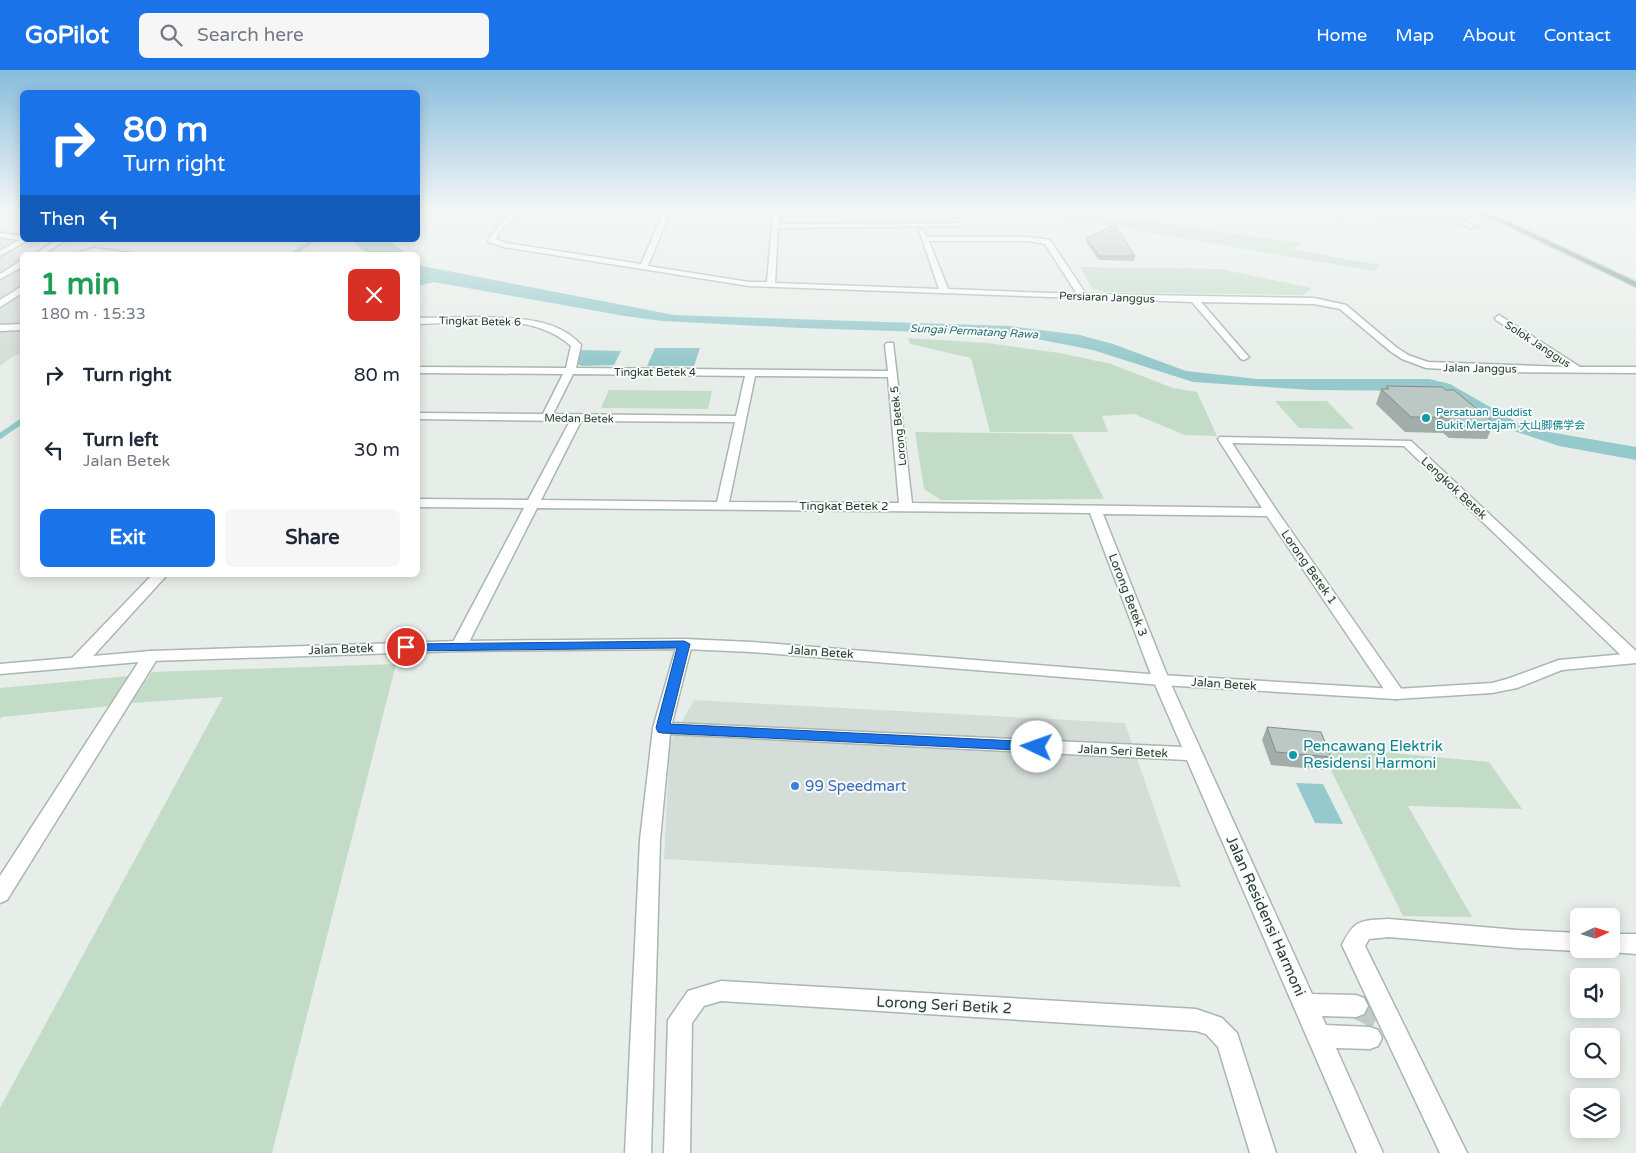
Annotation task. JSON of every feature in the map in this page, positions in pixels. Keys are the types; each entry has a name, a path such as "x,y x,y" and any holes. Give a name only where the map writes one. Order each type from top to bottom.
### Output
{"main road":[{"path":"1589,263 1636,285"}],"street":[{"name":"Persiaran Janggus","path":"610,263 749,284 859,290 944,290 1082,296 1314,301 1343,307"},
{"path":"643,268 645,263"},
{"path":"771,285 773,263"},
{"path":"933,263 944,290"},
{"path":"1060,263 1082,296"},
{"path":"0,278 20,265"},
{"path":"0,304 20,291"},
{"path":"1194,299 1244,357"},
{"name":"Jalan Janggus","path":"1343,307 1393,349 1405,357 1426,365 1440,368 1636,370"},
{"name":"Solok Janggus","path":"1499,318 1577,369"},
{"name":"Tingkat Betek 6","path":"420,321 515,320 531,322 570,338 576,346 570,371 546,418"},
{"path":"0,328 20,327"},
{"name":"Lorong Betek 5","path":"890,345 906,507"},
{"name":"Tingkat Betek 4","path":"420,370 893,374"},
{"path":"722,506 751,372"},
{"name":"Medan Betek","path":"420,416 741,420"},
{"path":"459,646 577,418"},
{"name":"Lorong Betek 1","path":"1224,439 1271,512 1396,694"},
{"name":"Lengkok Betek","path":"1224,439 1408,444 1635,658"},
{"name":"Tingkat Betek 2","path":"420,503 1271,512"},
{"name":"Lorong Betek 3","path":"1095,510 1161,680"},
{"path":"79,661 158,577"},
{"path":"638,1153 650,840 662,728 684,644"},
{"name":"Jalan Betek","path":"0,668 151,656 459,646 684,644 752,647 1161,680 1396,694 1492,688 1511,684 1559,666 1635,658"},
{"path":"0,894 151,656"},
{"name":"Jalan Residensi Harmoni","path":"1161,680 1370,1153"},
{"name":"Jalan Seri Betek","path":"662,728 1194,754"},
{"path":"1454,1153 1381,1026 1352,945 1363,930 1389,928 1570,942"},
{"path":"1620,943 1636,944"},
{"name":"Lorong Seri Betik 2","path":"677,1153 680,1020 696,998 721,991 1196,1020 1214,1026 1228,1041 1263,1153"},
{"path":"1304,1004 1356,1006"},
{"path":"1318,1036 1381,1026"}],"shaded area":[{"path":"0,263 20,263 20,355 15,355 0,366"},
{"path":"694,700 1125,723 1181,887 664,859 670,742"}],"green space":[{"path":"1325,263 1366,263 1380,265 1375,271"},
{"path":"1080,267 1220,269 1312,288 1303,295 1105,292 1093,289"},
{"path":"908,338 988,343 1060,353 1111,364 1173,388 1197,392 1217,436 1185,435 1134,414 1102,416 1108,432 990,432 971,358 910,344"},
{"path":"609,390 712,391 708,409 601,408"},
{"path":"1275,401 1327,401 1354,429 1299,428"},
{"path":"915,432 1072,434 1104,499 941,500 924,489"},
{"path":"396,664 272,1153 0,1153 0,1108 223,697 130,703 152,672"},
{"path":"129,676 110,706 2,717 0,719 0,688"},
{"path":"1319,746 1489,762 1522,809 1408,806 1472,917 1403,916"}],"water":[{"name":"Sungai Permatang Rawa","path":"420,264 422,266 674,315 1009,326 1080,335 1113,344 1186,371 1258,379 1429,379 1450,384 1518,423 1549,432 1636,447 1636,460 1559,446 1505,428 1439,392 1311,390 1193,382 1093,350 1016,335 801,328 662,321 434,282 420,286"},
{"path":"655,348 700,348 694,366 647,366"},
{"path":"579,350 621,351 614,365 582,366 572,362"},
{"path":"1296,783 1323,784 1343,824 1315,823"}],"building":[{"path":"1386,386 1442,387 1446,390 1454,390 1494,423 1456,423 1449,417 1411,417 1381,389 1389,389"},
{"path":"1267,727 1321,732 1331,757 1276,752"}],"waterway":[{"path":"0,436 20,422"}],"tunnel":[{"path":"1356,1006 1379,1018"}],"place":[{"name":"Persatuan Buddist Bukit Mertajam 大山脚佛学会","path":"1426,418"},
{"name":"Pencawang Elektrik Residensi Harmoni","path":"1293,755"},
{"name":"99 Speedmart","path":"795,786"}],"route":[{"path":"406,647 684,644 662,728 1037,747"}]}
